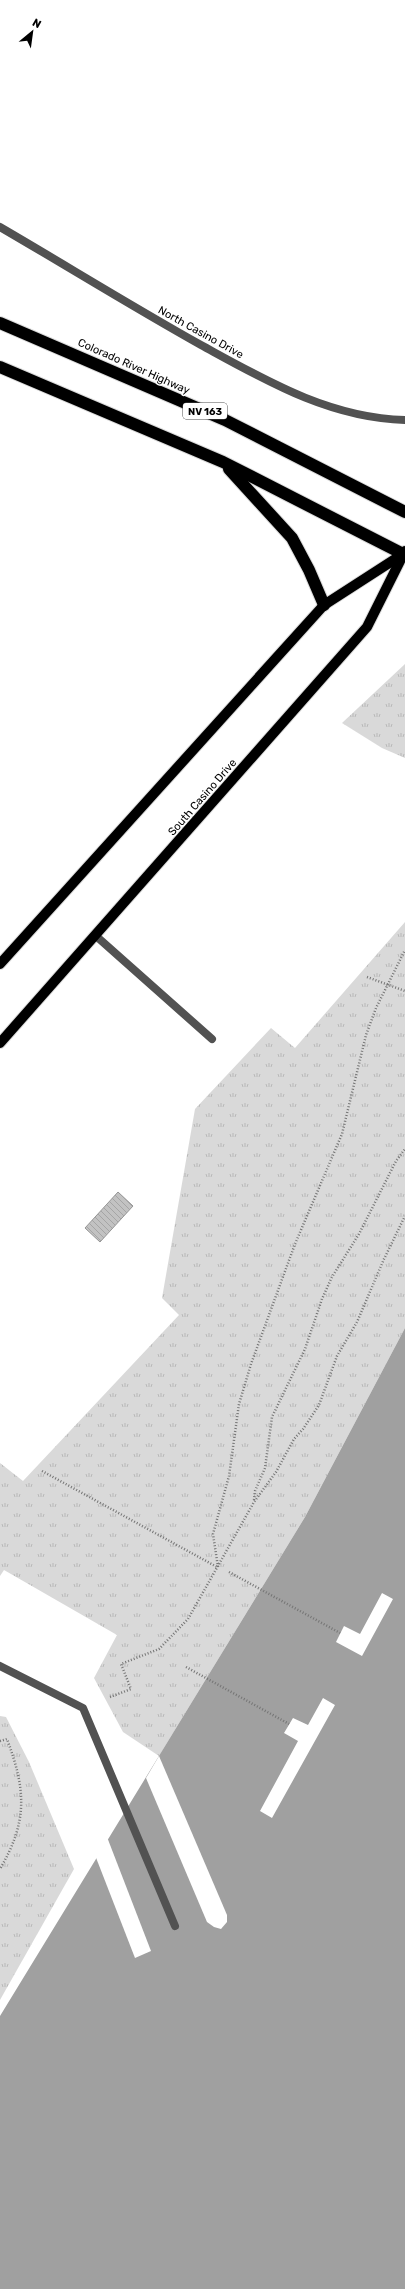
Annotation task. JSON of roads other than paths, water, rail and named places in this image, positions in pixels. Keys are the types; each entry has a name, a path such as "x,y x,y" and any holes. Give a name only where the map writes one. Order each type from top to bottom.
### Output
{"highway":[{"name":"Colorado River Highway","path":"0,323 124,375 225,420 405,512"},
{"path":"0,367 223,462 404,554"},
{"path":"223,462 292,538 309,570 324,605"}],"main road":[{"path":"0,964 324,605 404,554"},
{"name":"South Casino Drive","path":"0,1043 96,936 367,627 404,554"}],"street":[{"name":"North Casino Drive","path":"0,227 143,313 297,396 331,408 366,416 405,420"},
{"path":"96,936 212,1039"},
{"path":"0,1666 83,1708 175,1926"}]}
